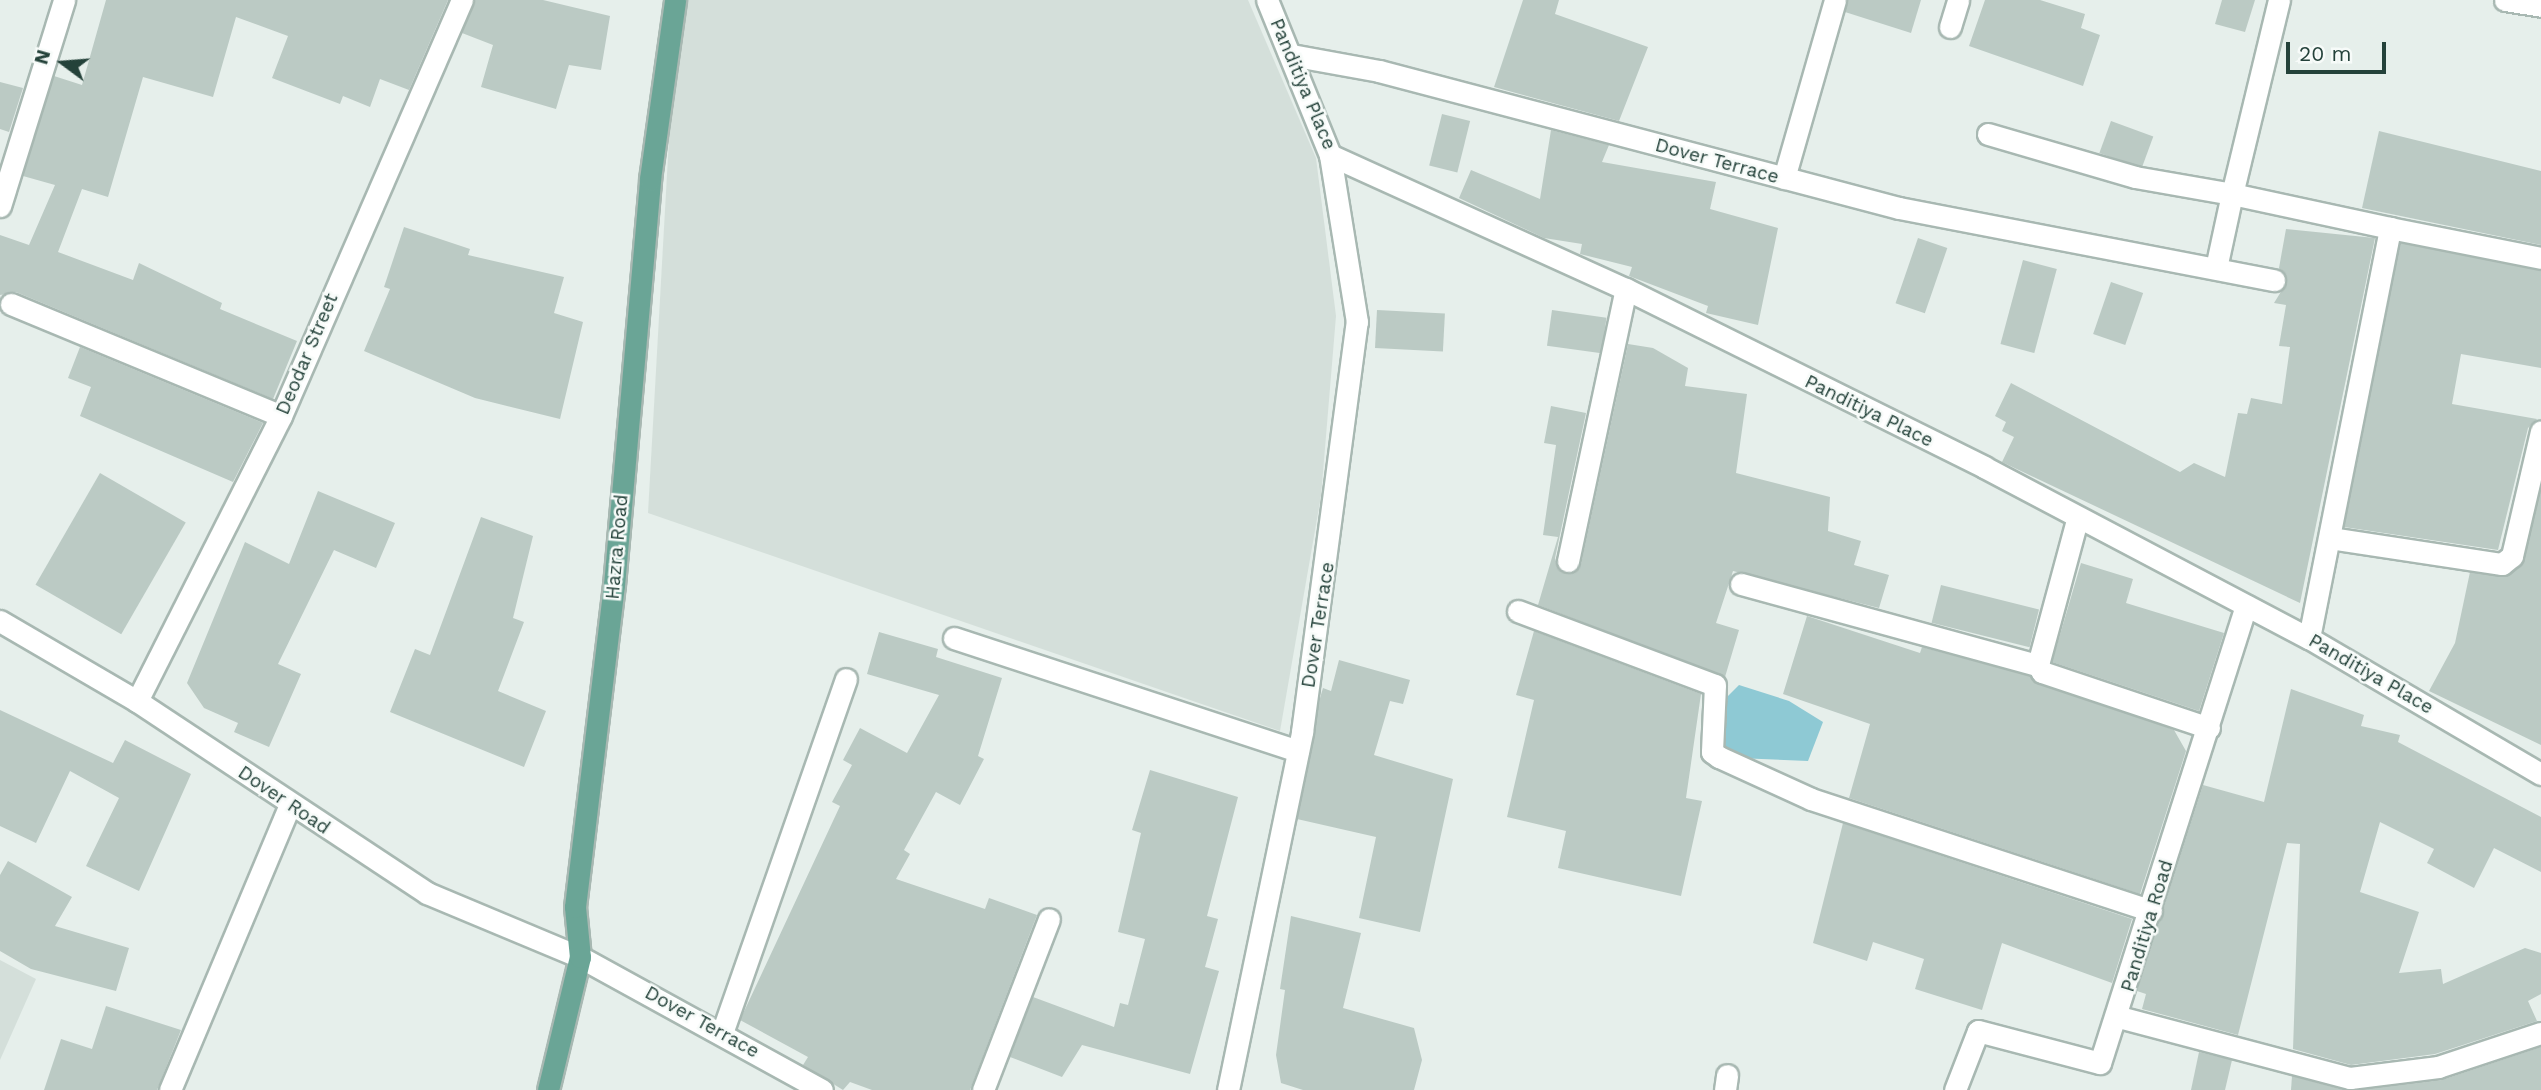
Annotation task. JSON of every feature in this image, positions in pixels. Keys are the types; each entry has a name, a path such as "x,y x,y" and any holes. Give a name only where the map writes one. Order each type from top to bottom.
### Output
{"main road":[{"name":"Hazra Road","path":"548,1090 580,957 575,907 614,585 650,179 675,0"}],"street":[{"path":"0,206 64,0"},
{"name":"Deodar Street","path":"137,701 281,416 462,0"},
{"path":"1784,178 1835,0"},
{"path":"1950,27 1958,0"},
{"path":"2216,268 2279,0"},
{"path":"2505,0 2541,6"},
{"name":"Panditiya Place","path":"1276,6 1291,55 1330,155 1626,289 2309,638 2541,774"},
{"name":"Dover Terrace","path":"1291,55 1379,71 1899,208 2274,280"},
{"path":"1988,134 2135,177 2232,194 2541,258"},
{"name":"Dover Terrace","path":"1228,1090 1298,751 1357,322 1330,155"},
{"path":"2309,638 2390,228"},
{"path":"1568,562 1626,289"},
{"path":"11,304 281,416"},
{"path":"2330,538 2502,564 2512,556 2541,431"},
{"path":"2077,520 2038,664 2042,672 2209,727"},
{"path":"1741,584 2038,664"},
{"name":"Panditiya Road","path":"1955,1090 1979,1031 2099,1063 2119,1017 2246,606"},
{"path":"1518,611 1715,685 1712,752 1719,757 1811,799 2151,911"},
{"name":"Dover Road","path":"0,621 137,701 427,892 580,957"},
{"path":"954,638 1298,751"},
{"path":"722,1033 846,679"},
{"path":"170,1090 290,804"},
{"path":"983,1090 1049,919"},
{"name":"Dover Terrace","path":"580,957 822,1090"},
{"path":"2119,1017 2350,1078 2438,1067 2541,1033"}],"shaded area":[{"path":"688,0 1248,0 1316,158 1336,316 1321,496 1280,731 648,513 669,139"},
{"path":"0,960 36,979 0,1060"}],"water":[{"path":"1739,685 1789,701 1823,722 1808,761 1737,758 1715,743 1717,707"}],"building":[{"path":"106,0 448,0 409,90 380,79 370,107 343,96 340,104 272,78 288,36 236,17 213,97 143,77 108,197 82,189 58,252 133,280 139,263 222,303 220,309 297,341 273,399 16,292 0,295 0,235 29,245 55,185 23,176 54,76 82,85"},
{"path":"475,0 543,0 610,16 601,70 569,65 556,109 481,87 493,45 462,33"},
{"path":"1523,0 1559,0 1555,14 1648,47 1619,121 1494,87"},
{"path":"1848,0 1921,0 1911,33 1845,12"},
{"path":"1985,0 2040,0 2085,14 2081,28 2100,35 2083,86 1969,46"},
{"path":"2222,0 2255,0 2245,32 2215,24"},
{"path":"0,82 23,88 9,132 0,129"},
{"path":"1442,114 1470,121 1457,172 1429,165"},
{"path":"2111,121 2153,136 2142,168 2099,153"},
{"path":"1551,130 1609,145 1602,162 1716,182 1710,209 1778,228 1758,325 1706,313 1708,306 1629,276 1632,267 1580,254 1582,244 1544,238 1459,198 1471,170 1540,199"},
{"path":"2379,131 2541,171 2541,245 2362,208"},
{"path":"404,227 470,249 468,255 564,277 554,313 583,322 560,419 475,398 364,351 390,289 384,287"},
{"path":"2286,229 2375,238 2300,603 2002,462 2014,437 2002,431 2006,422 1995,416 2011,383 2180,472 2194,463 2225,477 2238,413 2247,414 2251,398 2282,404 2290,347 2279,346 2286,305 2274,303 2287,282 2279,268"},
{"path":"1918,238 1947,248 1925,313 1896,303"},
{"path":"2400,243 2541,271 2541,368 2461,354 2452,404 2537,419 2528,428 2498,550 2344,527"},
{"path":"2023,260 2057,269 2034,353 2000,344"},
{"path":"2111,282 2143,293 2125,345 2093,334"},
{"path":"1377,310 1445,314 1443,352 1375,348"},
{"path":"1552,310 1606,318 1601,353 1547,346"},
{"path":"1628,344 1653,348 1688,368 1685,386 1747,394 1736,473 1830,497 1828,531 1861,541 1854,565 1889,575 1879,608 1733,571 1716,623 1739,630 1725,677 1538,605 1558,537 1543,535 1556,445 1544,443 1551,406 1586,413 1555,558 1559,570 1571,574 1581,564"},
{"path":"80,347 263,423 233,482 80,416 91,387 68,378"},
{"path":"100,473 186,522 121,634 36,585"},
{"path":"2541,489 2541,745 2429,691 2455,643 2470,572 2505,577 2521,566"},
{"path":"318,491 395,523 376,568 334,550 278,664 301,674 269,747 234,732 238,723 204,708 187,683 245,542 289,564"},
{"path":"481,517 533,536 513,618 524,622 498,691 546,711 524,767 390,712 415,649 430,655"},
{"path":"2081,563 2133,579 2126,603 2224,633 2199,711 2052,662"},
{"path":"1941,585 2039,609 2030,647 1932,623"},
{"path":"1807,616 1920,653 1922,647 2029,676 2174,730 2186,751 2140,894 1849,798 1870,724 1783,694"},
{"path":"1534,631 1701,694 1686,798 1702,801 1681,896 1558,868 1566,831 1507,817 1534,700 1516,695"},
{"path":"879,632 938,649 936,657 1002,678 978,756 984,759 960,805 936,792 904,850 910,854 896,879 985,909 989,898 1037,915 970,1090 872,1090 850,1082 843,1090 803,1065 808,1057 740,1020 840,806 832,802 852,765 843,760 860,728 907,753 939,695 867,674"},
{"path":"1339,660 1410,680 1403,704 1390,701 1374,755 1453,779 1420,932 1359,918 1376,837 1297,819 1320,698 1323,688 1331,691"},
{"path":"2291,689 2364,715 2361,726 2400,735 2398,742 2541,817 2541,872 2494,848 2474,888 2427,863 2434,849 2380,822 2360,892 2419,912 2399,973 2441,969 2443,984 2525,948 2541,953 2541,994 2528,1001 2537,1021 2435,1054 2351,1065 2293,1049 2300,844 2287,843 2238,1035 2142,1009 2146,994 2137,991 2203,785 2264,802"},
{"path":"0,710 113,763 125,740 191,774 139,891 86,866 119,798 70,771 36,843 0,826"},
{"path":"1150,770 1238,797 1207,916 1218,919 1205,967 1219,971 1190,1074 1082,1045 1062,1077 1010,1057 1033,997 1114,1027 1120,1003 1128,1005 1145,939 1118,932 1141,833 1132,830"},
{"path":"1843,823 2132,919 2112,983 2002,943 1982,1010 1915,989 1924,959 1873,942 1867,961 1813,943"},
{"path":"8,861 72,897 55,926 129,948 116,991 31,969 0,951 0,875"},
{"path":"1291,916 1361,933 1343,1008 1414,1028 1422,1060 1414,1090 1303,1090 1281,1083 1276,1055 1285,990 1280,989"},
{"path":"106,1006 181,1030 157,1090 44,1090 61,1039 92,1049"},
{"path":"2541,1047 2541,1090 2360,1090 2442,1080"},
{"path":"2199,1052 2232,1060 2225,1090 2191,1090"},
{"path":"2292,1076 2344,1090 2291,1090"}]}
